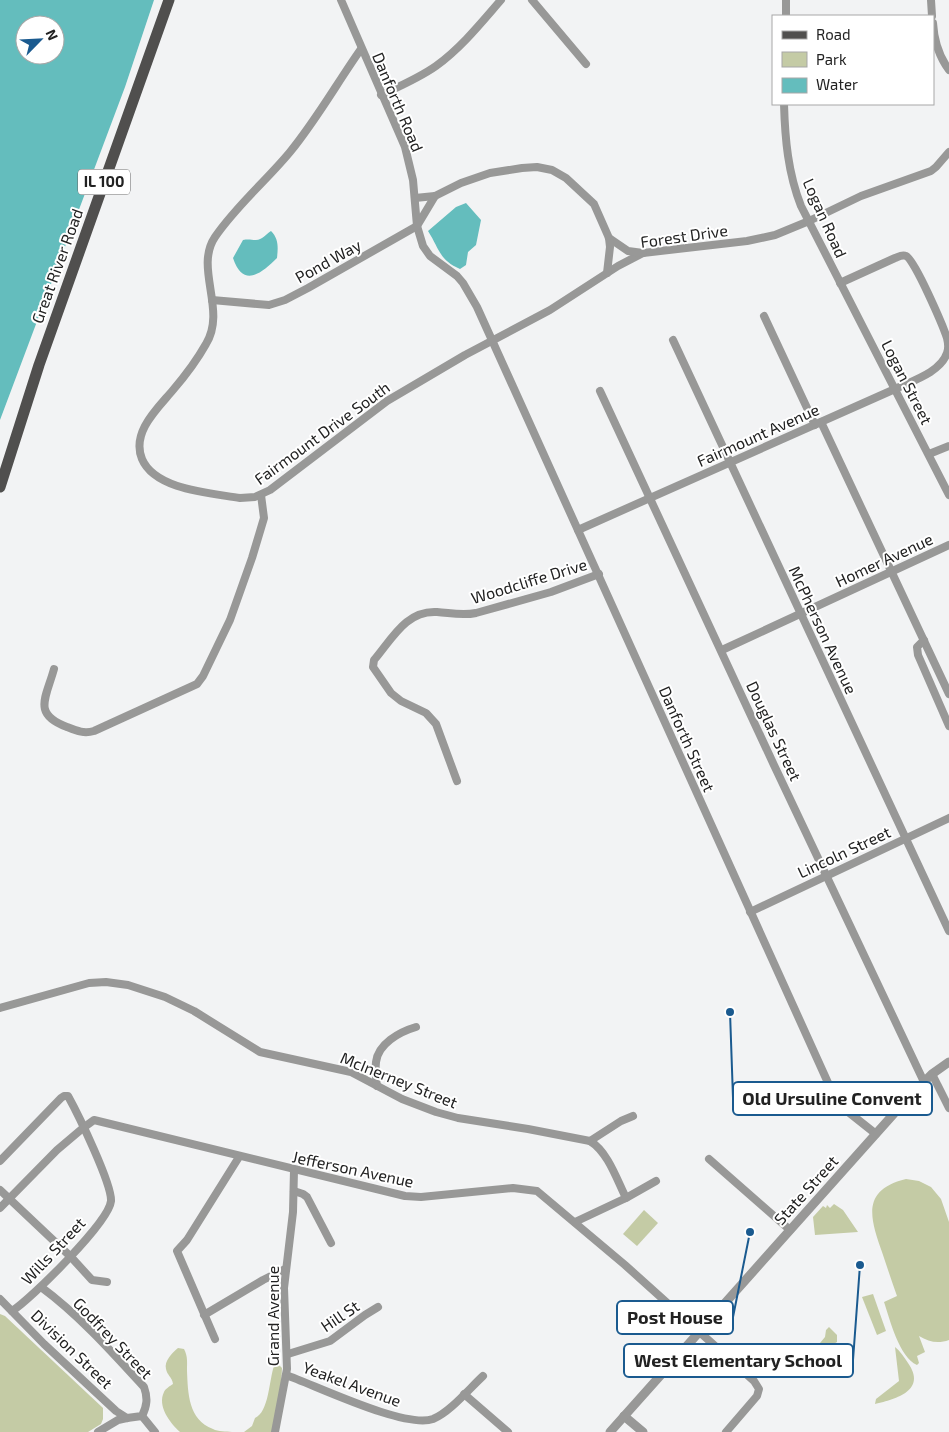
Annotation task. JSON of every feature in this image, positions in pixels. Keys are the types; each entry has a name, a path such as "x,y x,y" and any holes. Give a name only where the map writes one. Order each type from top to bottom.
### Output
{"main road":[{"name":"Great River Road","path":"0,487 39,365 169,0"}],"street":[{"name":"Danforth Road","path":"341,0 404,147 416,198 417,226 423,246 430,256 456,276 469,292 493,341"},
{"path":"381,95 436,66 464,42 501,0"},
{"path":"532,0 586,64"},
{"path":"786,0 786,15"},
{"path":"931,0 932,15"},
{"path":"934,32 939,53 949,70"},
{"name":"Fairmount Drive South","path":"361,49 299,141 215,236 211,243 208,255 213,326 207,342 184,376 146,424 140,441 141,458 155,476 170,483 240,498 262,495 387,401 465,355 493,341"},
{"name":"Logan Road","path":"784,105 790,169 796,193 840,283"},
{"name":"Forest Drive","path":"493,341 567,300 607,273 643,253 762,238 788,230 861,196 930,171 949,152"},
{"path":"416,198 435,196 461,183 490,173 537,167 552,170 566,178 594,204 609,238 610,247 607,273"},
{"name":"Pond Way","path":"212,300 253,305 269,305 285,300 317,284 417,226 435,196"},
{"path":"609,238 628,251 643,253"},
{"name":"Fairmount Avenue","path":"578,530 895,389 934,369 945,358 948,348 947,337 919,275 908,257 904,255 895,258 840,283"},
{"name":"Logan Street","path":"840,283 949,495"},
{"path":"764,316 891,572 949,694"},
{"name":"McPherson Avenue","path":"673,340 949,931"},
{"name":"Danforth Street","path":"493,341 834,1096 847,1111 876,1134"},
{"name":"Douglas Street","path":"600,391 924,1082"},
{"path":"929,454 949,446"},
{"path":"54,669 45,702 46,715 58,724 85,733 94,731 197,684 203,676 226,630 246,574 264,518 262,495"},
{"name":"Homer Avenue","path":"722,650 949,546"},
{"name":"Woodcliffe Drive","path":"457,781 436,724 426,713 391,693 373,667 374,660 403,625 415,615 427,612 456,615 476,614 551,592 599,574"},
{"path":"924,640 917,647 918,656 949,726"},
{"name":"Lincoln Street","path":"750,912 949,818"},
{"name":"McInerney Street","path":"0,1008 89,983 106,982 128,985 165,997 194,1011 260,1052 350,1072 419,1106 450,1117 590,1141"},
{"path":"377,1086 376,1063 378,1052 396,1036 416,1027"},
{"name":"State Street","path":"610,1432 876,1134 932,1074 949,1062"},
{"path":"932,1074 949,1108"},
{"path":"0,1161 60,1098 68,1096 83,1128 39,1168 0,1208"},
{"path":"626,1198 603,1155 590,1141 621,1121 633,1116"},
{"name":"Jefferson Avenue","path":"83,1128 96,1120 405,1196 421,1197 513,1188 530,1189 541,1193 751,1376 759,1389 757,1396 726,1432"},
{"name":"Wills Street","path":"12,1310 41,1287 71,1257 110,1206 111,1196 108,1185 83,1128"},
{"path":"215,1339 177,1252 198,1224 239,1156"},
{"path":"708,1159 790,1230"},
{"name":"Grand Avenue","path":"275,1432 288,1354 284,1298 285,1269 292,1232 294,1170"},
{"path":"575,1222 626,1198 656,1181"},
{"path":"0,1190 71,1257 92,1280 107,1282"},
{"path":"294,1191 307,1197 331,1243"},
{"path":"204,1315 285,1269"},
{"name":"Godfrey Street","path":"41,1287 55,1297 144,1387 147,1402 142,1416"},
{"name":"Division Street","path":"0,1299 44,1344 116,1411 127,1418"},
{"name":"Hill St","path":"288,1354 330,1341 365,1314 378,1307"},
{"name":"Yeakel Avenue","path":"286,1375 369,1408 415,1420 435,1418 482,1376"},
{"path":"464,1394 508,1432"},
{"path":"98,1432 127,1418 142,1416 155,1432"},
{"path":"624,1416 642,1432"}],"green space":[{"path":"906,1179 919,1181 931,1187 941,1199 949,1222 949,1340 934,1342 919,1336 925,1352 917,1356 919,1363 917,1365 911,1361 900,1346 884,1302 897,1296 872,1217 875,1198 882,1190"},
{"path":"834,1204 843,1210 858,1232 815,1235 813,1217 823,1206 826,1208 827,1205 830,1208"},
{"path":"644,1210 658,1223 637,1246 623,1234"},
{"path":"873,1294 886,1331 877,1335 862,1297"},
{"path":"0,1314 5,1316 103,1408 101,1424 88,1432 0,1432"},
{"path":"829,1327 837,1335 837,1342 823,1350 815,1349 825,1337 826,1330"},
{"path":"895,1347 913,1372 914,1380 912,1387 900,1396 875,1404 876,1399 899,1381"},
{"path":"178,1348 184,1349 186,1355 189,1396 194,1412 205,1425 217,1431 232,1432 180,1432 172,1424 163,1408 162,1397 165,1390 173,1384 167,1371 166,1363"},
{"path":"278,1364 282,1368 281,1386 272,1432 244,1432 252,1426 255,1418 260,1415 266,1403 272,1372 274,1366"}],"water":[{"path":"0,0 154,0 125,87 0,420"},
{"path":"466,203 481,220 476,245 468,252 466,265 460,269 444,258 428,231 456,207"},
{"path":"271,231 277,240 277,258 259,273 247,275 242,273 233,258 243,240 258,240"}],"place":[{"name":"Old Ursuline Convent","path":"730,1012"},
{"name":"Post House","path":"750,1232"},
{"name":"West Elementary School","path":"860,1265"}]}
